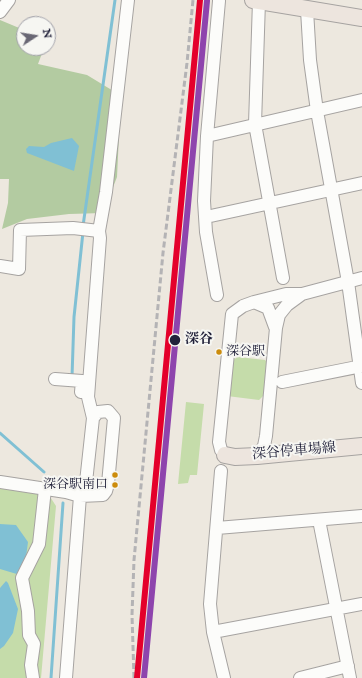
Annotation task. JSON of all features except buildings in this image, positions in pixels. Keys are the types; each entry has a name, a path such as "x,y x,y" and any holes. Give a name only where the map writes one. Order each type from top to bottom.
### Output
{"main road":[{"path":"256,0 303,6 362,18"},
{"name":"深谷停車場線","path":"226,455 235,457 257,456 362,446"}],"street":[{"path":"0,12 9,0"},
{"path":"66,678 74,493 84,484 87,479 93,418 88,397 100,238 97,231 106,192 128,0"},
{"path":"256,0 255,124 283,278"},
{"path":"217,295 206,232 204,201 207,136 219,1"},
{"path":"303,6 318,111 348,282 361,366 362,383"},
{"path":"207,136 362,100"},
{"path":"206,217 362,183"},
{"path":"0,266 19,269 20,230 73,228 97,231"},
{"path":"226,455 221,450 219,442 230,319 237,310 254,302 286,294 302,294 362,278"},
{"path":"257,456 264,446 266,436 276,328 280,312 302,294"},
{"path":"254,302 268,308 276,328"},
{"path":"282,382 361,366"},
{"path":"55,379 82,381 81,392 84,392 85,381 89,385 93,397 111,413 114,418 106,491"},
{"path":"93,418 98,412 106,410"},
{"path":"266,436 276,447 292,452"},
{"path":"221,471 210,604 213,632 224,678"},
{"path":"87,479 93,485 106,491"},
{"path":"0,482 98,496 106,491"},
{"path":"33,678 31,665 34,644 28,635 28,611 22,578 39,544 45,489"},
{"path":"217,528 362,516"},
{"path":"300,678 349,672 319,520"},
{"path":"213,632 362,604"}],"green space":[{"path":"0,20 16,27 16,56 41,56 38,64 87,75 115,92 120,114 117,177 103,213 69,214 27,219 2,229 8,203 9,179 0,179"},
{"path":"238,357 265,360 267,362 266,393 259,400 227,396 231,361"},
{"path":"186,402 204,404 197,475 190,475 188,483 178,484"},
{"path":"0,482 45,489 56,506 41,678 0,678"}],"water":[{"path":"72,138 79,146 74,171 27,153 26,149 29,146 44,147 51,143"},
{"path":"0,524 16,525 28,542 25,565 20,575 0,569"},
{"path":"6,581 18,609 13,633 4,646 0,649 0,588"}],"waterway":[{"path":"83,226 115,0"},
{"path":"72,377 74,317 83,232"},
{"path":"0,433 44,472"},
{"path":"51,678 63,503"}],"railway":[{"path":"134,678 132,615 134,560 163,253 187,63 193,0"}],"transit line":[{"path":"137,678 200,0"},
{"path":"144,678 207,1"}],"place":[{"name":"深谷","path":"175,340"},
{"name":"深谷駅","path":"219,352"},
{"name":"深谷駅南口","path":"115,485"}]}
